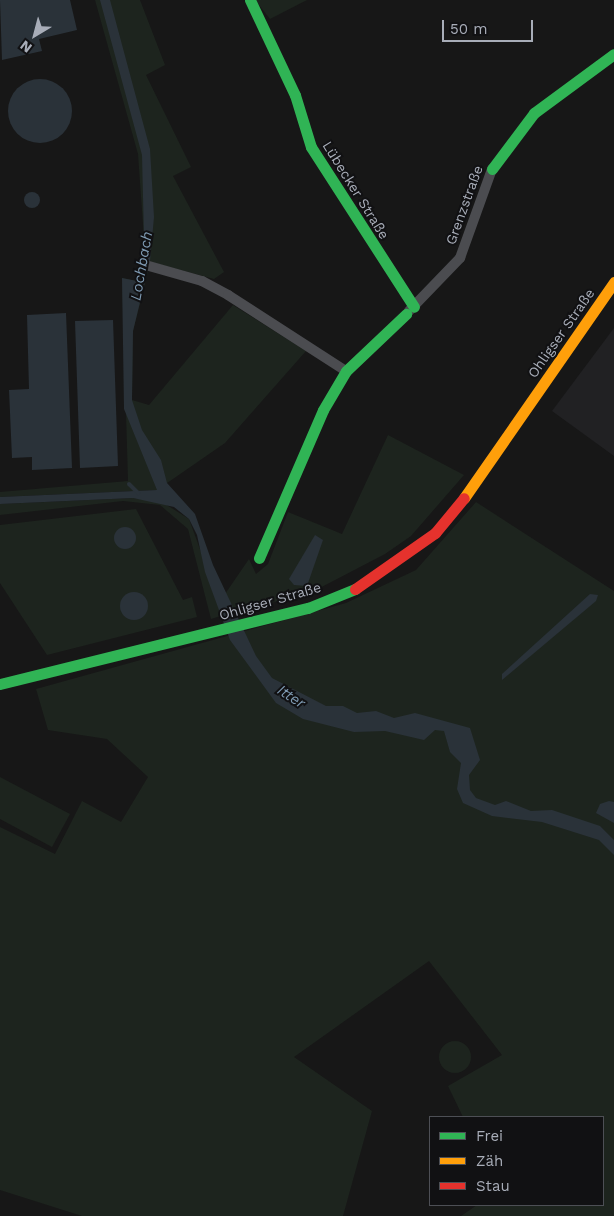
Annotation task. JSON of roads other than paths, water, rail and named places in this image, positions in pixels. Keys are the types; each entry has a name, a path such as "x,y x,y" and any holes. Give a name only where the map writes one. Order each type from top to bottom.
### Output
{"street":[{"name":"Lübecker Straße","path":"250,0 295,95 311,147 397,284 410,310"},
{"name":"Grenzstraße","path":"259,558 323,410 346,370 410,310 460,258 492,169 534,113 614,54"},
{"path":"149,266 202,281 228,295 346,370"},
{"name":"Ohligser Straße","path":"0,684 250,623 350,592 396,564 435,533 487,470 614,282"}],"water":[{"path":"0,0 70,0 77,30 39,39 42,51 2,60"},
{"path":"100,0 110,0 150,149 154,217 150,261 133,331 132,400 142,430 161,460 167,483 195,514 213,565 256,656 272,678 326,706 343,706 357,713 376,711 394,718 415,713 470,728 480,760 469,775 470,790 476,798 495,805 506,801 531,811 552,810 600,826 614,840 614,855 599,840 542,822 492,816 463,803 457,789 461,763 450,752 444,731 435,730 424,740 385,731 354,732 303,719 276,703 230,640 205,572 197,535 189,519 174,507 133,498 0,504 0,497 157,490 124,409 122,278 137,281 144,238 142,155"},
{"path":"40,79 58,85 66,93 72,111 66,129 58,137 40,143 22,137 14,129 8,111 14,93 22,85"},
{"path":"29,192 35,192 40,197 38,206 29,208 24,203 24,197"},
{"path":"66,313 72,468 32,470 32,457 12,458 9,390 29,389 27,315"},
{"path":"113,320 118,466 80,468 75,321"},
{"path":"125,527 133,530 136,538 133,546 125,549 117,546 114,538 117,530"},
{"path":"315,535 323,540 307,586 294,585 289,579"},
{"path":"134,592 144,596 148,606 144,616 134,620 124,616 120,606 124,596"},
{"path":"590,594 598,595 596,601 502,680 502,674"},
{"path":"609,801 614,802 614,823 596,813 600,804"}],"waterway":[{"path":"129,484 138,493"}],"water label":[{"name":"Lochbach","path":"142,266"},
{"name":"Itter","path":"291,697"}]}
